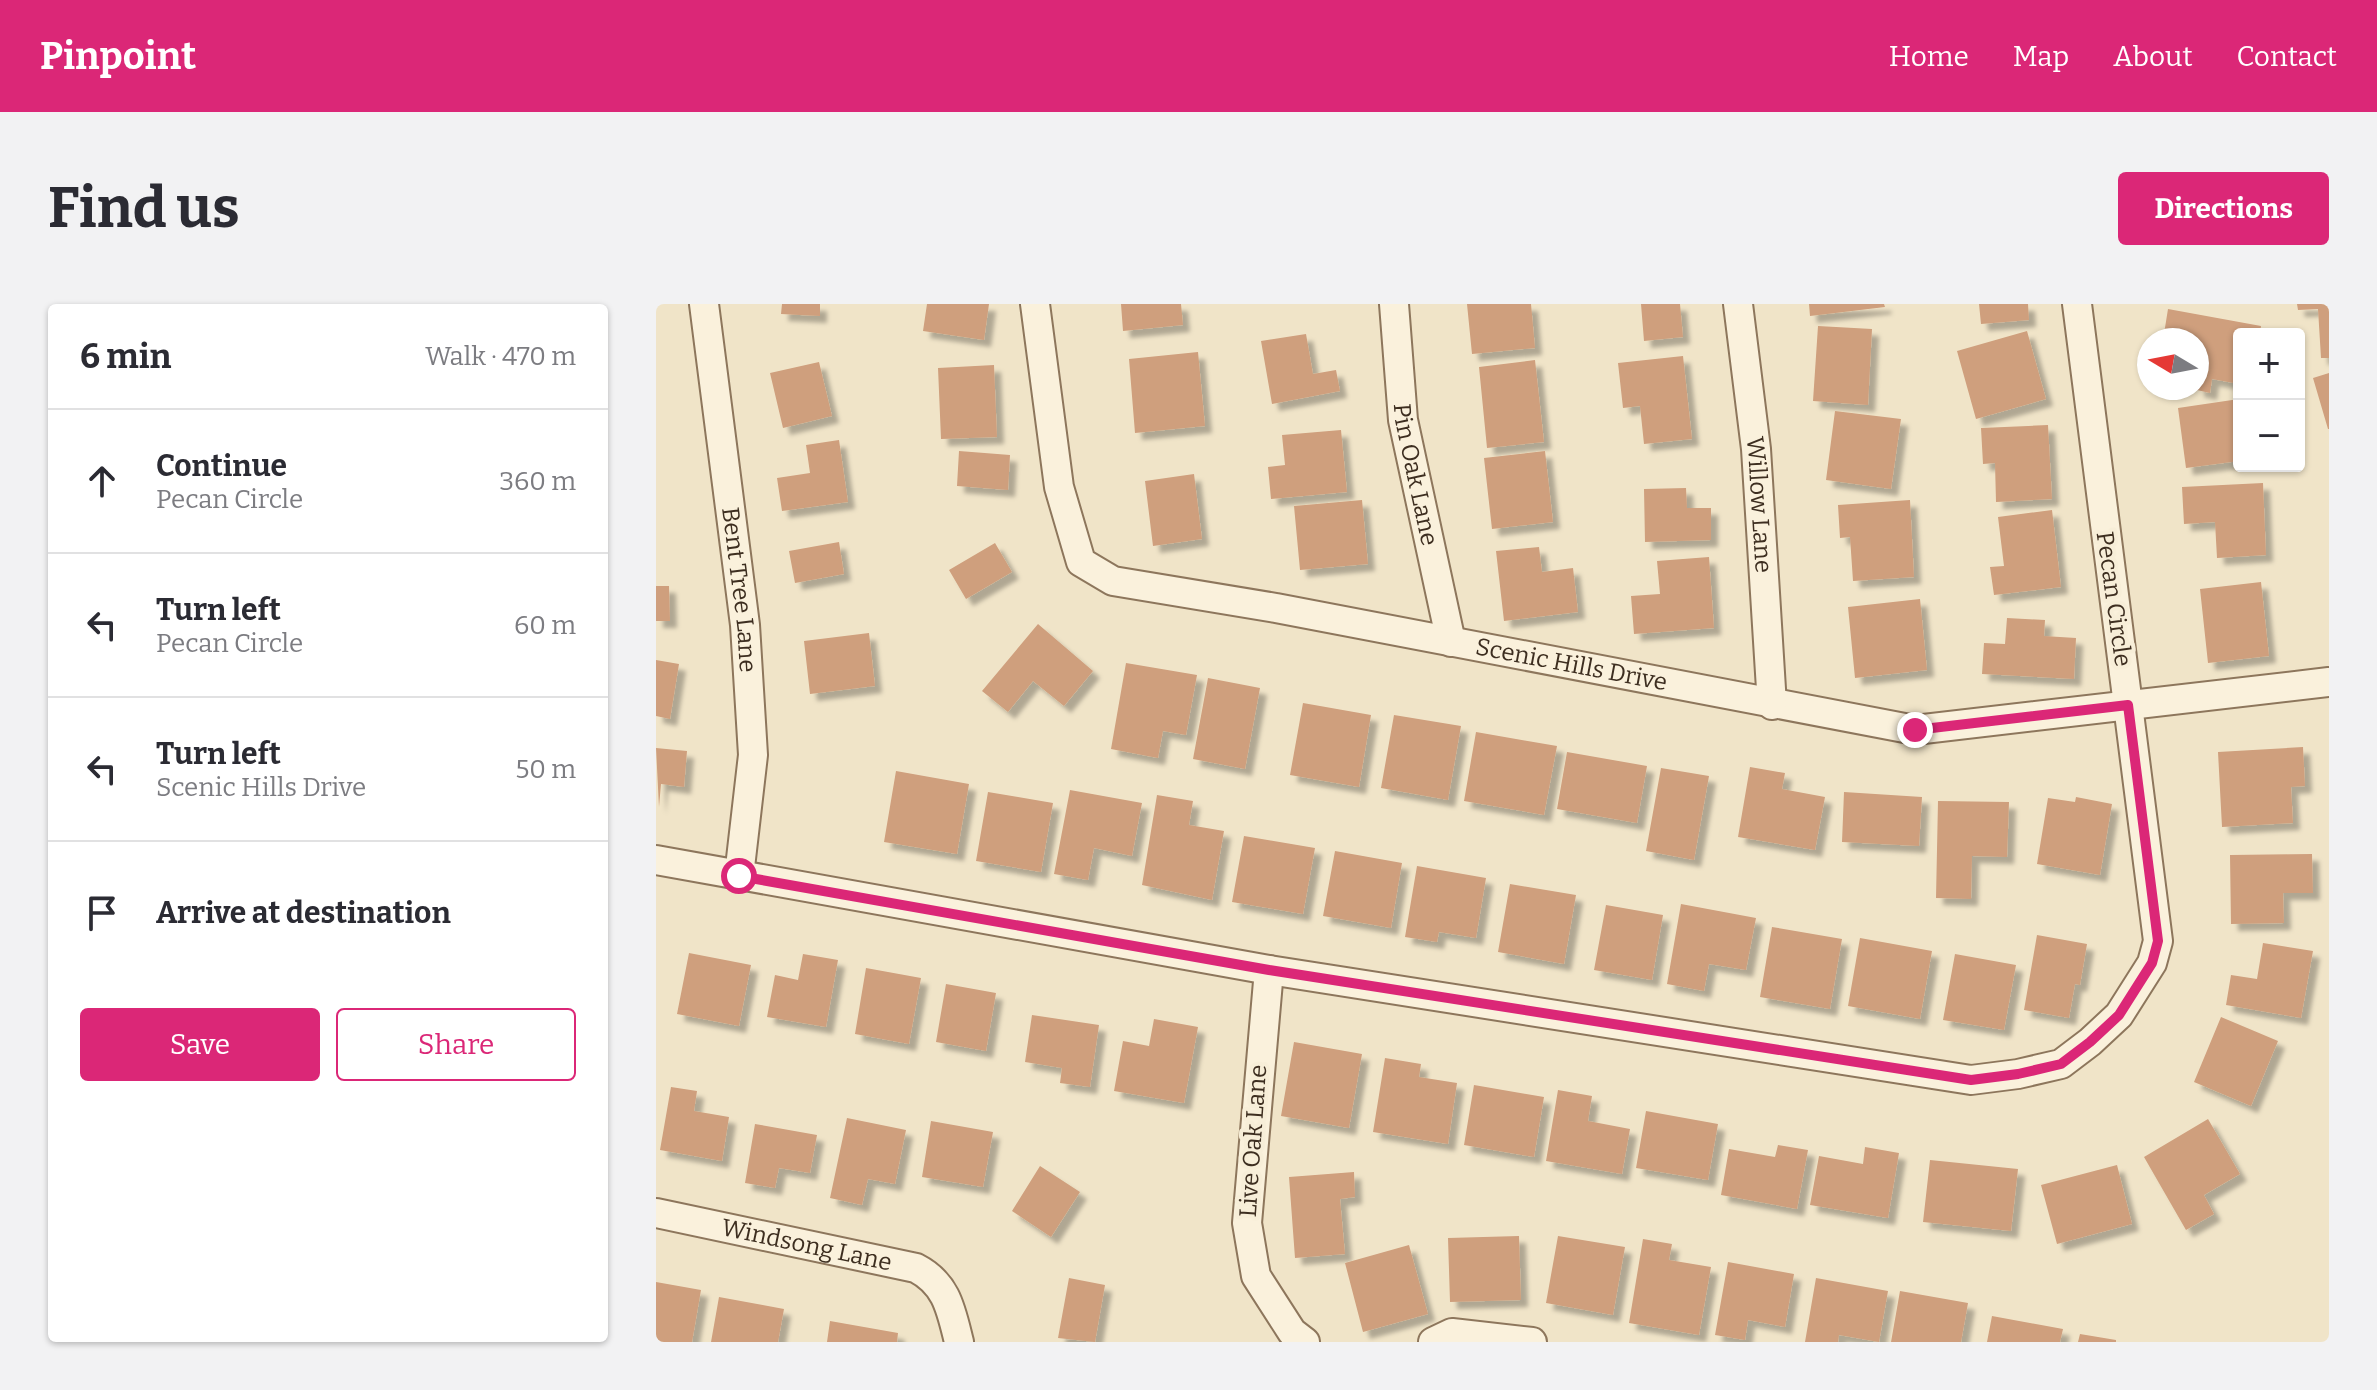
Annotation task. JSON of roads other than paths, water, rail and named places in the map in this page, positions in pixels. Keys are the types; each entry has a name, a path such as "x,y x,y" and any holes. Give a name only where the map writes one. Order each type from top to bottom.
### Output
{"street":[{"name":"Bent Tree Lane","path":"704,304 747,654 753,755 739,876"},
{"name":"Scenic Hills Drive","path":"1035,304 1059,487 1081,562 1113,581 1915,730 2329,682"},
{"name":"Pin Oak Lane","path":"1394,304 1403,420 1451,642"},
{"name":"Willow Lane","path":"1738,304 1756,449 1772,705"},
{"name":"Pecan Circle","path":"656,860 1269,970 1971,1080 2061,1064 2119,1015 2152,963 2158,941 2077,304"},
{"name":"Live Oak Lane","path":"1269,970 1247,1223 1256,1276 1292,1332 1305,1342"},
{"name":"Windsong Lane","path":"656,1213 916,1268 930,1275 948,1297 959,1342"},
{"path":"1433,1342 1452,1333 1532,1342"}]}
